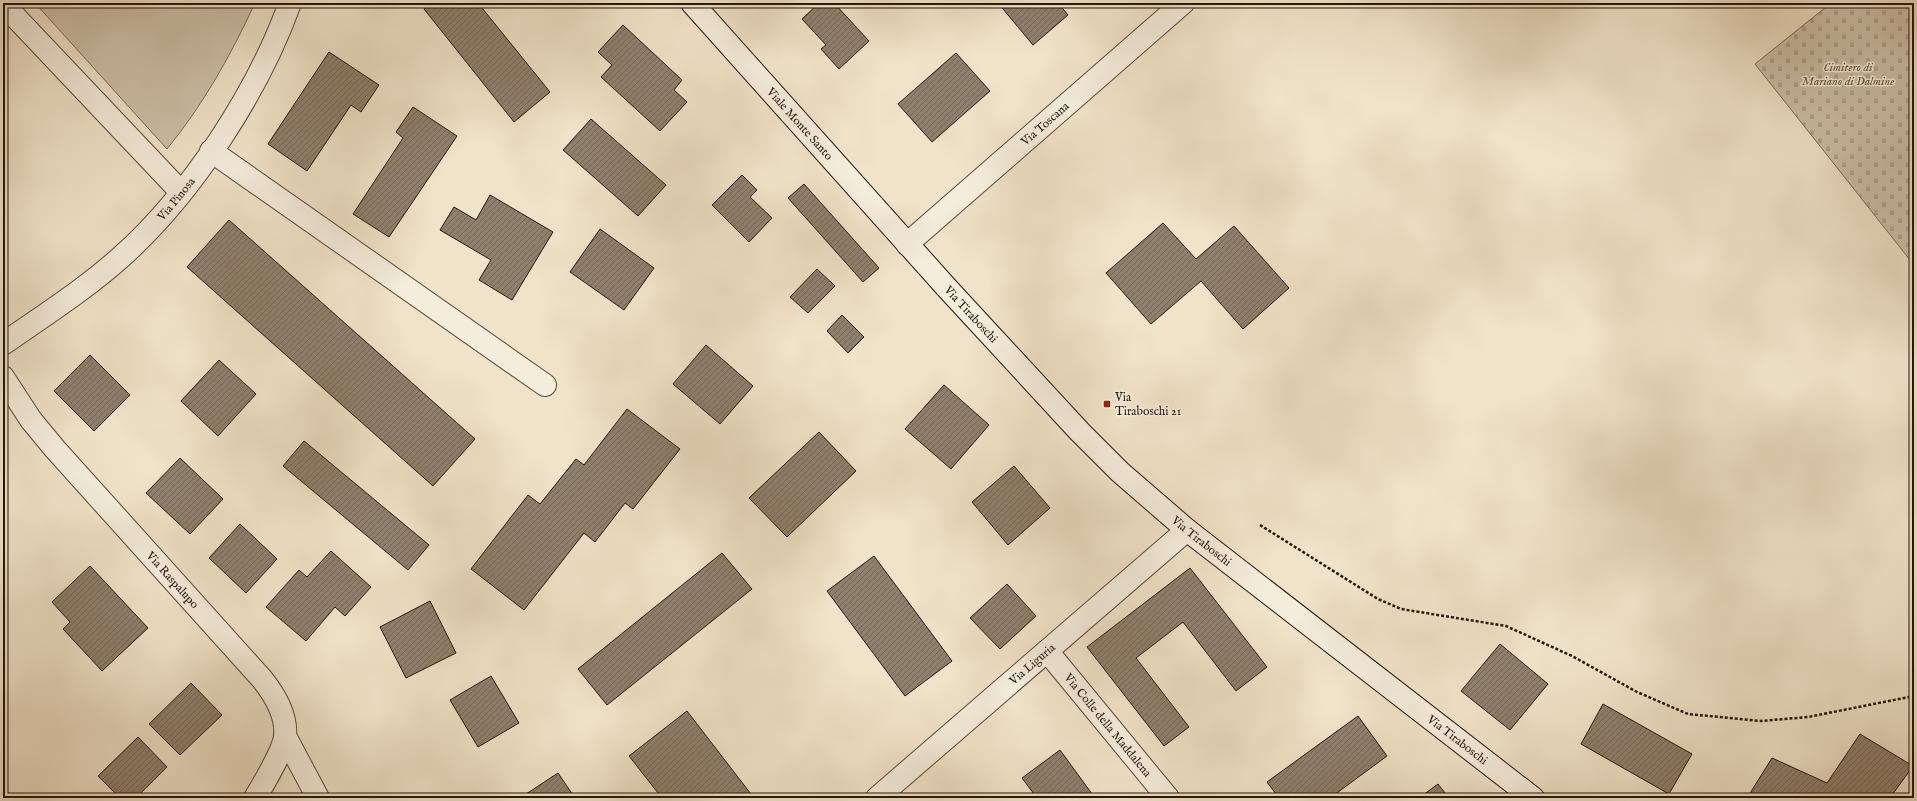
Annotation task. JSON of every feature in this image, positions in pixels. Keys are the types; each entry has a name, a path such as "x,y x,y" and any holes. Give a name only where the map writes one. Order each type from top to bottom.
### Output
{"street":[{"name":"Via Pinosa","path":"3,344 82,290 109,268 148,231 181,192 211,151 258,76 290,3"},
{"name":"Viale Monte Santo","path":"692,3 907,244"},
{"name":"Via Toscana","path":"907,244 1183,3"},
{"path":"3,4 181,192"},
{"path":"211,151 545,385"},
{"name":"Via Tiraboschi","path":"907,244 1097,450 1146,496 1187,530 1533,798"},
{"name":"Via Raspalupo","path":"3,377 31,420 55,449 268,687 280,706 285,736"},
{"name":"Via Liguria","path":"877,798 1187,530"},
{"name":"Via Colle della Maddalena","path":"1048,651 1159,785 1168,798"},
{"path":"256,798 275,761 285,736"},
{"path":"285,736 318,798"}],"path":[{"path":"1260,525 1378,600 1401,609 1506,626 1572,656 1645,695 1688,714 1761,721 1815,716 1914,696"}],"green space":[{"path":"35,3 255,3 216,79 193,115 167,149"},
{"name":"Cimitero di Mariano di Dalmine","path":"1831,3 1914,3 1914,265 1755,64"}],"building":[{"path":"432,3 478,3 550,92 514,122 424,9"},
{"path":"819,3 834,3 869,41 839,69 821,49 826,45 802,19"},
{"path":"998,3 1060,3 1059,4 1068,15 1033,45"},
{"path":"623,25 682,80 674,90 687,102 660,131 601,77 612,65 598,52"},
{"path":"329,52 379,85 361,112 351,105 307,171 268,144"},
{"path":"956,53 990,91 932,142 898,104"},
{"path":"413,107 457,136 389,237 353,214 403,138 396,132"},
{"path":"591,119 666,185 638,216 563,150"},
{"path":"3,150 8,157 3,161"},
{"path":"742,175 757,190 750,197 772,218 749,242 712,205"},
{"path":"804,184 879,268 863,282 788,198"},
{"path":"490,195 553,232 512,300 479,280 491,260 440,230 454,207 476,220"},
{"path":"229,220 475,439 433,486 187,267"},
{"path":"1163,223 1196,259 1234,226 1289,288 1243,329 1201,281 1151,324 1106,273"},
{"path":"600,229 654,268 624,310 570,272"},
{"path":"817,269 835,286 808,313 790,297"},
{"path":"842,315 864,337 848,353 827,331"},
{"path":"706,345 753,386 720,424 673,384"},
{"path":"90,355 130,395 94,431 54,391"},
{"path":"219,360 256,394 218,436 181,401"},
{"path":"944,385 989,425 951,469 905,429"},
{"path":"627,409 680,449 633,509 625,503 595,542 584,533 524,610 471,569 528,495 540,504 576,459 584,465"},
{"path":"819,432 856,471 787,537 749,498"},
{"path":"304,441 429,545 408,570 283,466"},
{"path":"180,458 223,499 190,534 146,493"},
{"path":"1014,466 1050,508 1008,545 972,502"},
{"path":"240,524 277,559 246,593 209,558"},
{"path":"331,551 371,587 345,616 335,607 306,641 266,607 299,570 307,577"},
{"path":"722,553 752,589 607,705 578,669"},
{"path":"874,556 952,661 905,696 827,591"},
{"path":"90,566 148,628 102,671 63,629 70,622 52,602"},
{"path":"1190,568 1267,667 1236,691 1183,622 1136,658 1189,727 1164,746 1087,647"},
{"path":"1007,584 1036,616 1000,649 970,618"},
{"path":"430,601 456,653 406,678 380,627"},
{"path":"1500,644 1548,684 1510,730 1461,691"},
{"path":"491,676 519,723 478,747 450,700"},
{"path":"191,683 222,715 180,755 149,724"},
{"path":"1603,704 1692,754 1669,794 1581,744"},
{"path":"687,711 754,798 662,798 629,756"},
{"path":"1358,716 1387,756 1330,798 1279,798 1267,782"},
{"path":"1860,734 1913,766 1890,798 1747,798 1772,758 1827,783"},
{"path":"138,737 167,767 136,798 120,798 98,776"},
{"path":"1060,750 1095,798 1037,798 1022,778"},
{"path":"558,773 575,798 520,798"},
{"path":"1438,784 1449,798 1419,798"}],"place":[{"name":"Via Tiraboschi 21","path":"1107,404"}]}
